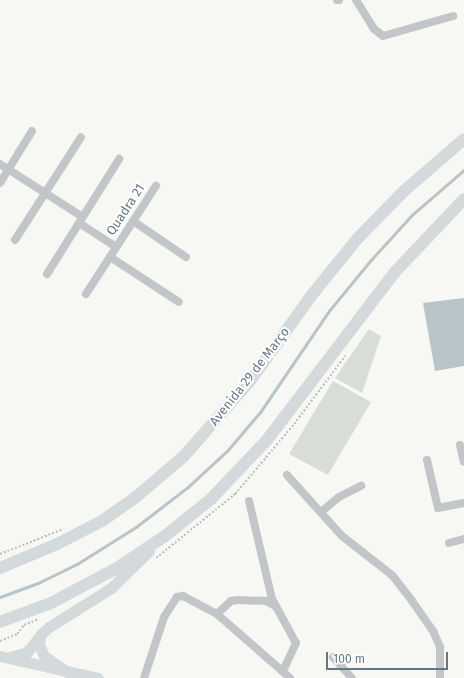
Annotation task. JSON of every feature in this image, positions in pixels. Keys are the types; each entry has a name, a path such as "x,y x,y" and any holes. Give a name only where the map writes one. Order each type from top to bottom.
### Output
{"main road":[{"name":"Avenida 29 de Março","path":"0,568 26,558 102,521 136,497 184,456 245,387 357,239 404,191 464,140"},
{"path":"5,656 27,652 40,635 49,627 111,588 165,536 205,503 249,461 284,420 394,273 464,199"},
{"path":"0,622 78,589 117,568 165,536"},
{"path":"0,563 26,558"},
{"path":"40,635 39,645 44,656 67,672"},
{"path":"5,656 81,676 98,678"}],"street":[{"path":"356,0 374,29 387,37 453,16"},
{"path":"0,184 32,131"},
{"path":"15,240 81,138"},
{"path":"47,274 120,159"},
{"path":"0,164 45,193 116,247"},
{"name":"Quadra 21","path":"86,294 156,186"},
{"path":"133,221 186,256"},
{"path":"110,257 179,302"},
{"path":"460,445 464,462"},
{"path":"427,460 438,508 464,503"},
{"path":"287,475 355,548 392,575 412,601 433,630 440,647 440,678"},
{"path":"321,512 339,497 361,486"},
{"path":"249,502 267,582 275,606 296,643 283,671"},
{"path":"449,543 464,539"},
{"path":"144,678 159,629 177,597 188,597 216,614 290,678"},
{"path":"216,614 231,601 238,600 266,601 275,606"},
{"path":"333,657 352,678"}],"path":[{"path":"0,554 69,526"}],"shaded area":[{"path":"464,298 464,366 435,371 423,303"},
{"path":"369,329 381,336 362,393 335,378"},
{"path":"333,381 371,402 328,475 289,454"}],"waterway":[{"path":"0,597 38,583 77,564 136,527 188,487 227,451 261,411 329,311 370,261 412,215 464,170"}]}
